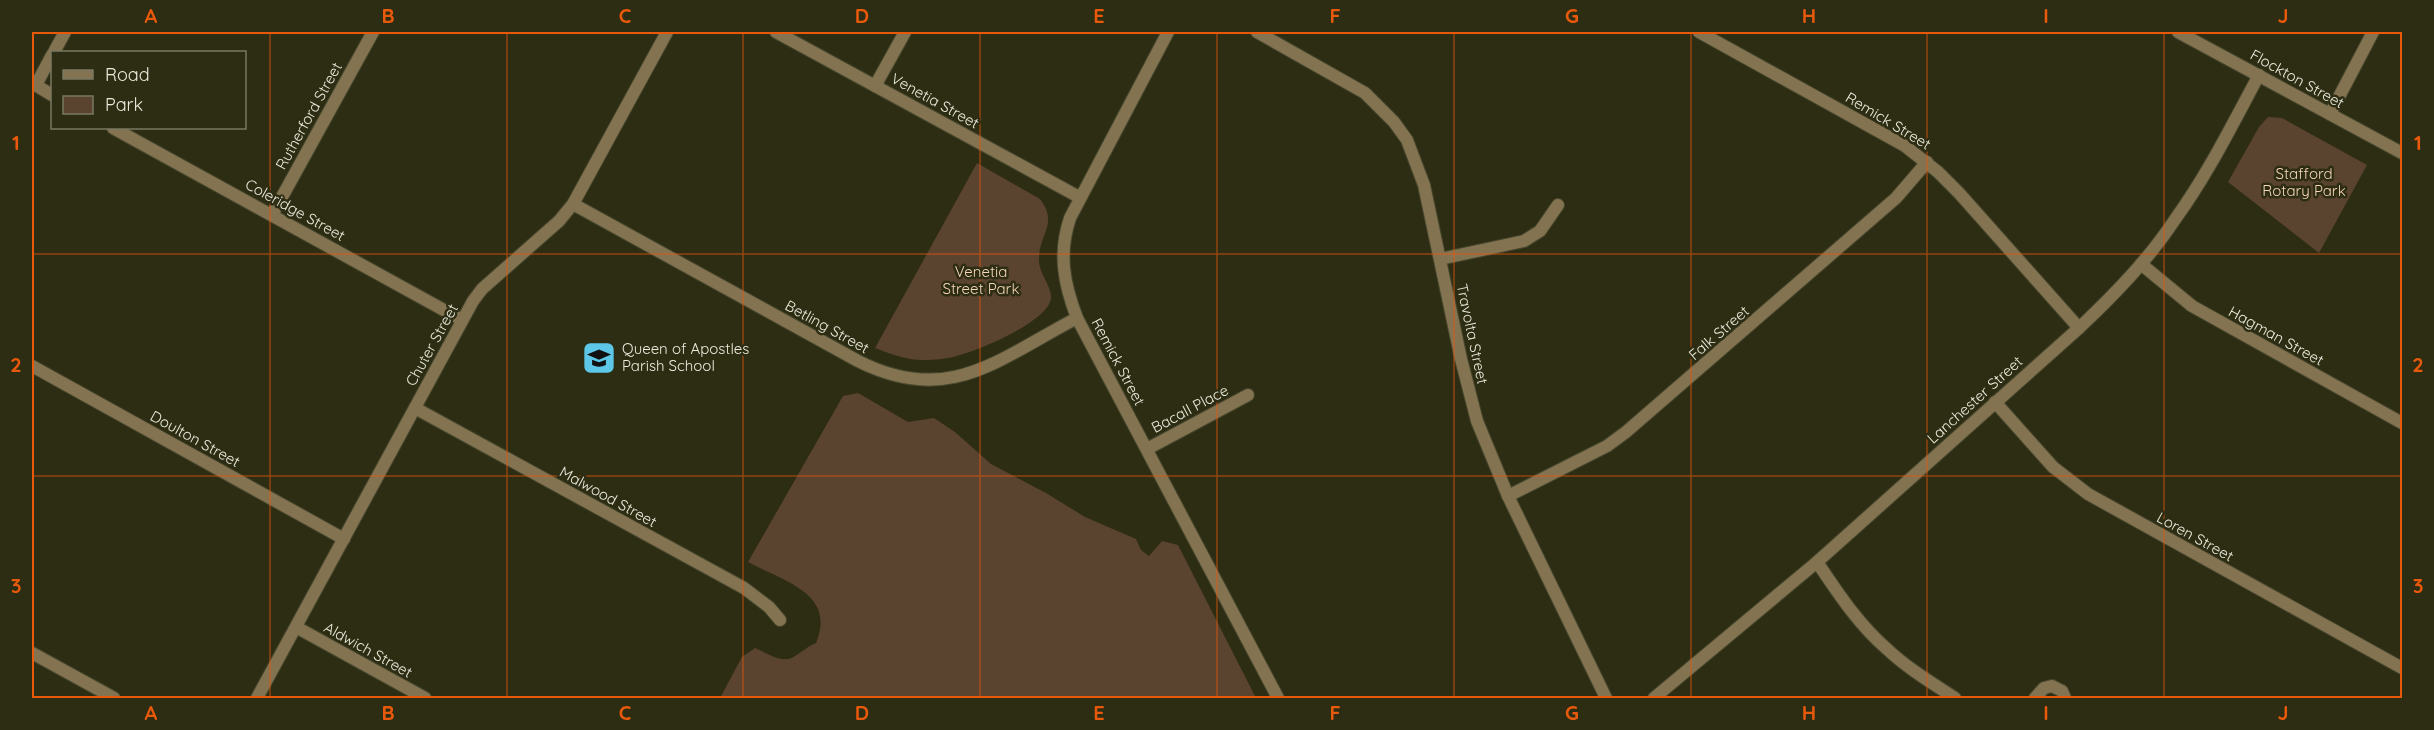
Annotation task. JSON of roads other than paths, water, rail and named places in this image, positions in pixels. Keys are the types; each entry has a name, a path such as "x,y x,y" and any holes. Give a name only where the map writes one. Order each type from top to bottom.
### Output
{"street":[{"path":"55,51 65,32"},
{"name":"Rutherford Street","path":"272,215 373,32"},
{"name":"Chuter Street","path":"257,699 462,320 482,289 560,221 573,204 667,32"},
{"name":"Venetia Street","path":"776,32 1079,197"},
{"path":"875,86 905,32"},
{"name":"Remick Street","path":"1168,32 1079,197 1066,229 1063,259 1065,284 1077,318 1278,699"},
{"name":"Travolta Street","path":"1257,32 1365,93 1394,122 1416,159 1424,185 1468,390 1484,439 1508,496 1606,699"},
{"name":"Remick Street","path":"1699,32 1891,138 1927,162 1959,193 2079,328"},
{"name":"Flockton Street","path":"2178,32 2403,153"},
{"path":"2330,114 2373,32"},
{"path":"51,57 34,84 51,94"},
{"name":"Lanchester Street","path":"1654,699 1817,562 2079,328 2141,264 2185,206 2259,75"},
{"name":"Coleridge Street","path":"114,129 462,320"},
{"name":"Falk Street","path":"1508,496 1607,446 1626,432 1896,198 1927,162"},
{"name":"Betling Street","path":"573,204 858,361 898,378 922,381 941,380 971,374 1077,318"},
{"path":"1440,259 1524,241 1540,231 1558,205"},
{"name":"Hagman Street","path":"2141,264 2192,306 2403,423"},
{"name":"Doulton Street","path":"32,366 344,538"},
{"name":"Bacall Place","path":"1147,449 1248,395"},
{"name":"Loren Street","path":"1995,402 2053,467 2088,494 2403,669"},
{"name":"Malwood Street","path":"415,408 744,588 770,607 780,620"},
{"path":"1817,562 1848,608 1887,650 1955,699"},
{"name":"Aldwich Street","path":"296,627 425,699"},
{"path":"32,653 114,699"},
{"path":"2035,699 2044,688 2052,686 2062,691 2065,699"}],"place":[{"name":"Queen of Apostles Parish School","path":"599,358"}],"park label":[{"name":"Stafford Rotary Park","path":"2304,182"},
{"name":"Venetia Street Park","path":"981,280"}]}
